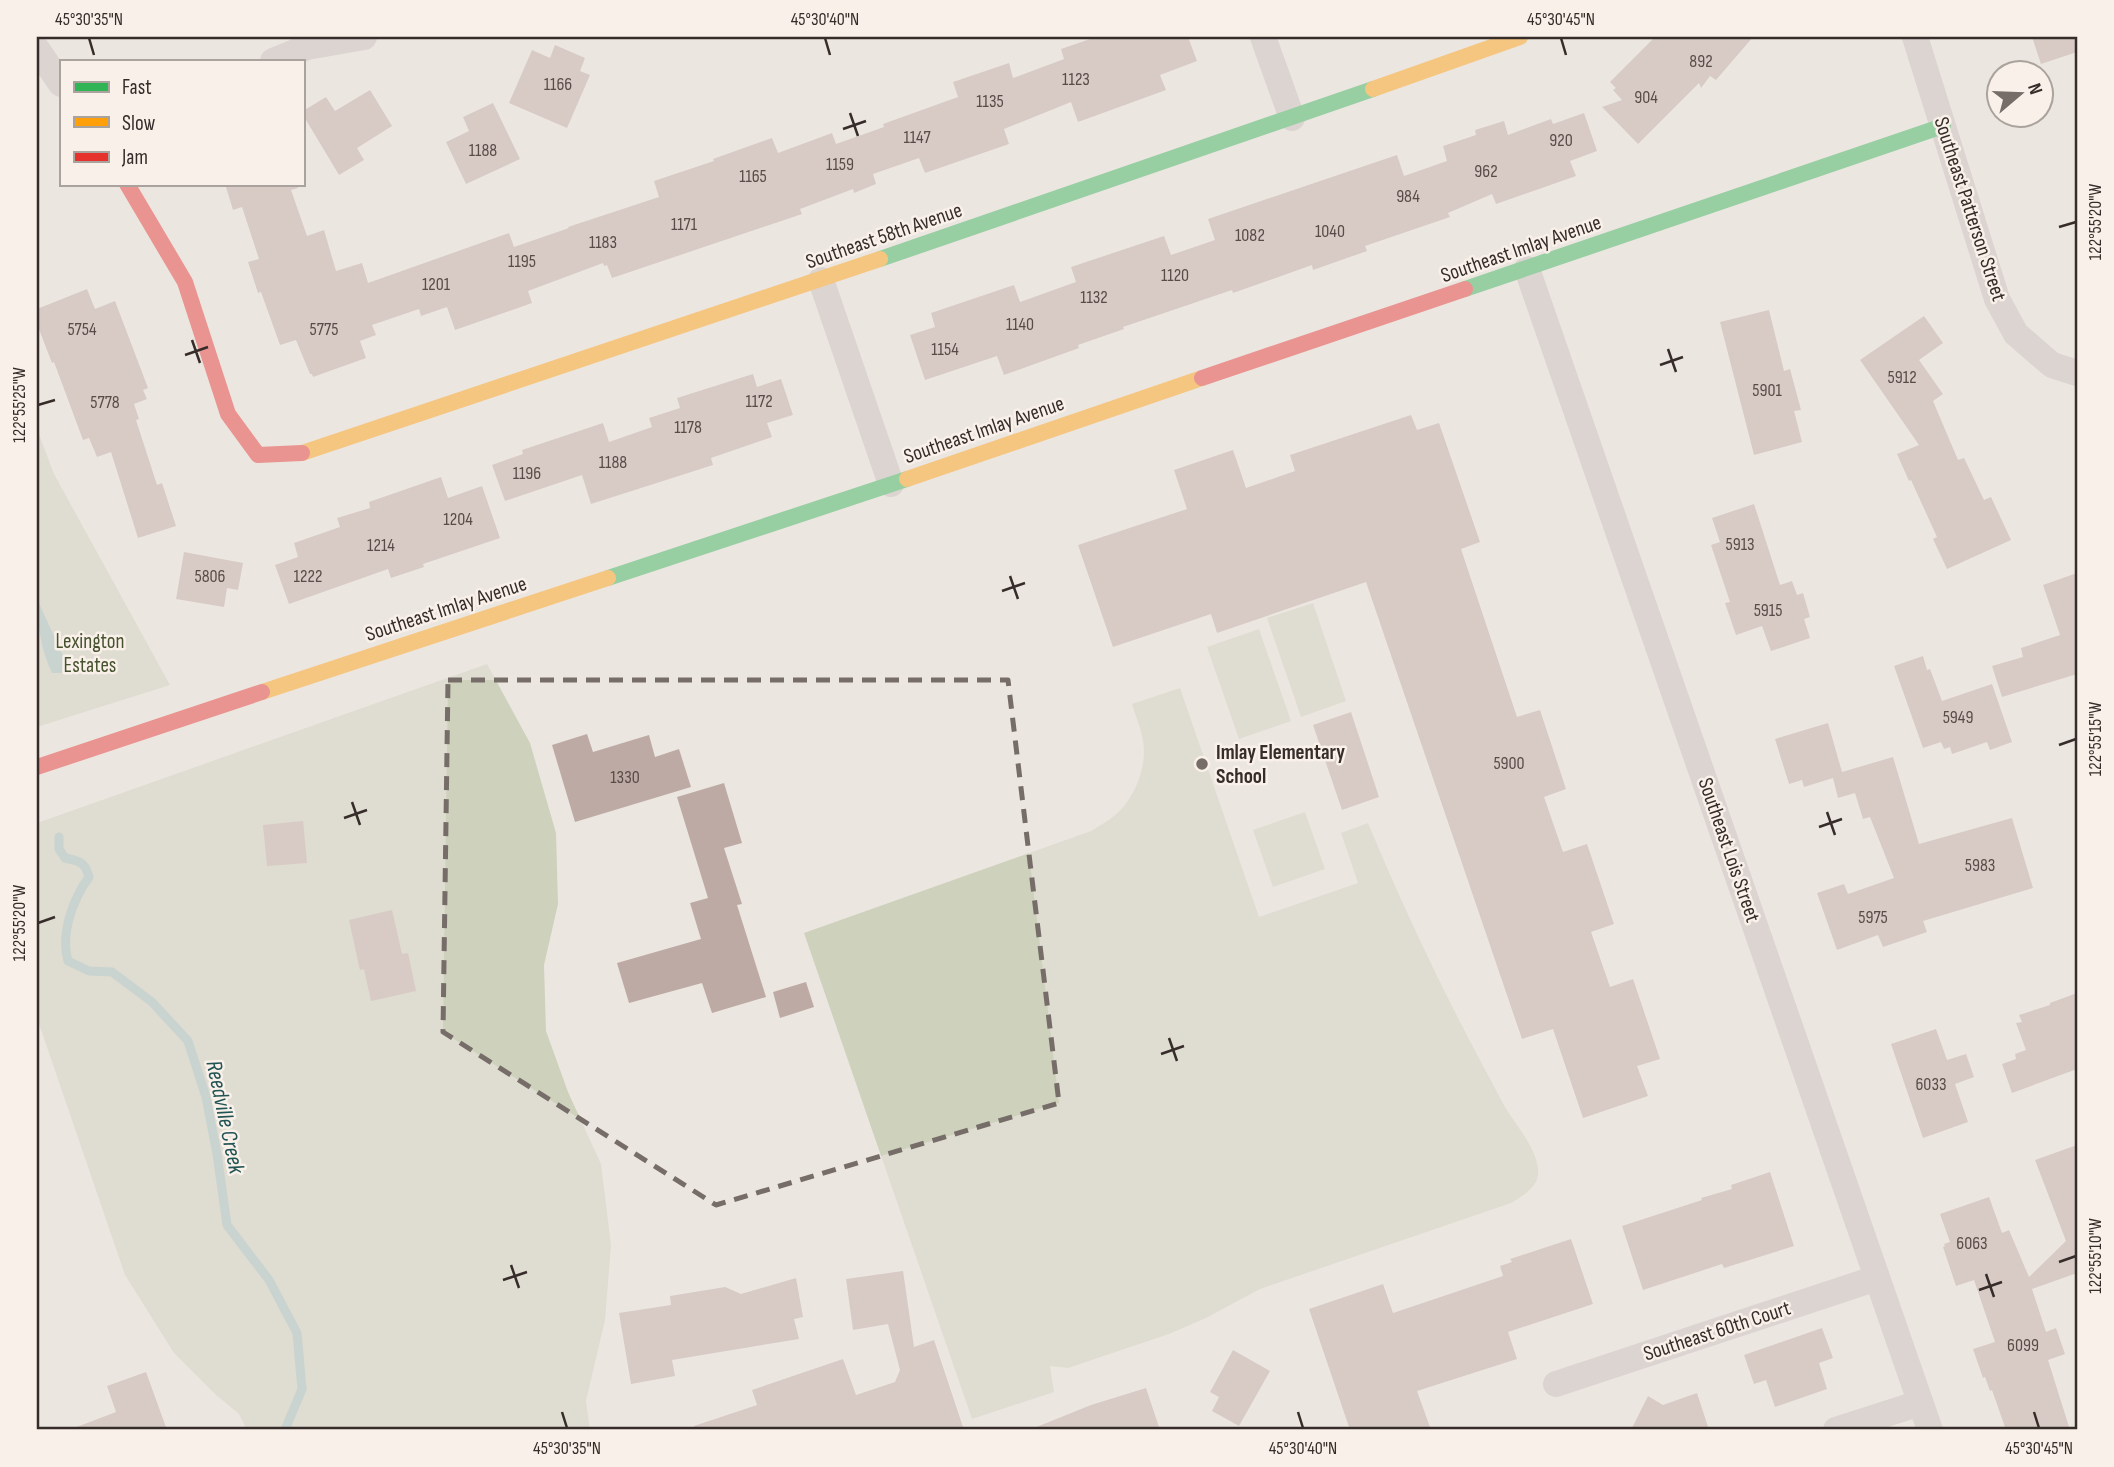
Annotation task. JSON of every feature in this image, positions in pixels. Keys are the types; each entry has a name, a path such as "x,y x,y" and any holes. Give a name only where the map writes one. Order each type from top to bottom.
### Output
{"street":[{"path":"275,60 307,47 364,37"},
{"path":"1263,37 1292,118"},
{"name":"Southeast 58th Avenue","path":"128,186 185,282 228,414 258,455 298,454 821,280 1520,37"},
{"name":"Southeast Patterson Street","path":"1915,37 1997,299 2017,334 2052,365 2077,373"},
{"path":"37,49 60,83"},
{"name":"Southeast Imlay Avenue","path":"37,767 891,484 1943,127"},
{"name":"Southeast Lois Street","path":"1527,269 1930,1430"},
{"path":"821,280 891,484"},
{"name":"Southeast 60th Court","path":"1556,1384 1877,1278"},
{"path":"1836,1430 1920,1403"}],"highlighted area":[{"path":"448,680 1008,680 1059,1103 716,1205 443,1032"}],"green space":[{"name":"Lexington Estates","path":"37,429 54,474 170,685 37,727"},
{"path":"1313,603 1346,701 1301,717 1267,618"},
{"path":"1259,629 1291,721 1239,739 1207,647"},
{"path":"487,664 530,743 556,833 558,904 544,965 546,1031 568,1092 601,1164 611,1245 605,1320 586,1401 590,1430 247,1430 239,1414 174,1353 125,1275 37,1018 37,823"},
{"path":"1180,688 1259,917 1358,883 1341,833 1368,823 1451,1005 1502,1102 1533,1152 1538,1168 1537,1180 1530,1189 1511,1203 1260,1289 1169,1334 1068,1368 1050,1366 1054,1392 972,1419 804,933 1091,831 1108,820 1129,800 1142,768 1144,746 1132,704"},
{"path":"1305,812 1325,869 1273,887 1253,830"}],"water":[{"path":"37,599 64,658 62,673 52,673 45,655"}],"building":[{"path":"1096,37 1188,37 1197,61 1160,75 1166,90 1078,122 1071,102 1004,129 1009,144 925,173 919,158 873,174 876,184 854,193 853,189 800,209 802,214 612,278 607,265 604,266 603,263 528,291 532,303 455,330 447,307 421,316 419,309 372,325 376,335 360,341 366,358 313,377 296,340 280,345 248,262 259,259 242,207 233,210 226,186 298,186 291,190 307,236 324,230 336,271 362,263 368,283 509,233 514,247 659,197 654,181 772,138 778,153 832,133 836,144 958,97 953,82 1009,63 1013,78 1064,59 1061,49"},
{"path":"1655,37 1753,37 1716,80 1710,76 1701,88 1699,83 1638,144 1602,107 1622,100 1610,82"},
{"path":"2032,37 2077,37 2077,52 2053,60 2040,60"},
{"path":"555,45 585,58 580,71 590,75 567,128 509,103 532,50 550,58"},
{"path":"370,90 392,126 357,148 364,160 339,175 304,117 304,110 326,97 335,111"},
{"path":"493,103 520,159 466,184 446,142 469,131 463,117"},
{"path":"1584,113 1597,151 1570,161 1576,176 1496,204 1492,194 1448,213 1450,217 1365,246 1367,251 1313,270 1312,265 1123,327 1124,329 1078,345 1079,348 1004,375 997,356 925,380 910,335 935,327 931,313 1014,285 1020,302 1076,282 1071,267 1164,236 1171,255 1215,240 1208,219 1397,155 1404,176 1447,161 1443,146 1476,135 1475,130 1504,121 1508,135 1551,119 1553,124"},
{"path":"87,289 95,309 115,301 148,388 143,390 147,399 134,404 139,419 136,420 157,485 162,483 176,526 138,538 111,452 97,457 89,438 83,440 37,324 37,309"},
{"path":"1769,310 1784,371 1790,369 1801,410 1794,411 1802,442 1754,455 1720,322"},
{"path":"1924,316 1943,343 1919,360 1943,394 1933,401 1958,460 1964,458 1984,500 1991,497 2011,540 1947,569 1933,539 1937,537 1897,454 1919,445 1860,360"},
{"path":"753,374 757,387 781,379 793,415 767,423 772,437 711,458 713,465 591,504 582,475 505,501 492,465 523,454 522,450 603,423 609,442 652,427 649,418 680,408 677,398"},
{"path":"1411,415 1417,430 1439,423 1480,542 1461,549 1517,717 1540,710 1566,789 1544,797 1563,852 1587,844 1614,924 1591,932 1610,987 1633,979 1660,1059 1637,1066 1648,1096 1583,1118 1553,1029 1522,1039 1366,582 1217,633 1211,614 1113,647 1078,545 1187,509 1174,470 1233,450 1246,488 1295,471 1290,455"},
{"path":"441,477 448,498 482,486 500,538 423,564 424,567 391,578 388,569 289,604 275,565 298,557 294,543 340,527 337,518 370,508 369,502"},
{"path":"1754,504 1780,585 1792,581 1797,595 1803,593 1810,617 1804,619 1810,638 1771,651 1762,626 1736,635 1725,603 1730,602 1711,545 1720,542 1712,518"},
{"path":"184,552 243,563 238,590 227,588 224,607 176,599"},
{"path":"2077,573 2077,674 2002,697 1992,666 2023,657 2021,648 2060,635 2043,585"},
{"path":"1923,656 1942,701 1992,684 2012,742 1990,750 1987,742 1952,754 1950,747 1944,749 1941,742 1923,748 1894,666"},
{"path":"1351,712 1379,797 1342,810 1313,725"},
{"path":"1828,723 1842,772 1893,757 1919,844 2012,818 2033,888 1923,921 1927,932 1883,947 1878,935 1837,950 1817,893 1844,884 1848,894 1894,878 1870,817 1863,819 1855,793 1838,798 1833,778 1804,787 1802,780 1789,784 1775,739"},
{"path":"587,734 593,752 649,735 655,757 679,749 691,787 575,822 552,745"},
{"path":"724,783 742,843 724,848 742,904 737,905 766,997 712,1013 702,983 629,1003 617,963 701,939 690,903 708,898 677,797"},
{"path":"303,821 307,863 267,866 263,825"},
{"path":"392,910 402,954 408,953 416,991 371,1001 364,969 360,970 349,920"},
{"path":"806,982 814,1007 780,1018 773,992"},
{"path":"2077,993 2077,1069 2012,1093 2002,1064 2016,1059 2015,1054 2026,1050 2016,1023 2022,1022 2019,1015"},
{"path":"1936,1029 1947,1060 1966,1054 1974,1077 1955,1084 1968,1122 1923,1138 1891,1044"},
{"path":"2077,1145 2077,1273 2032,1289 2046,1332 2056,1328 2065,1354 2048,1360 2070,1430 2006,1430 1992,1390 1990,1391 1985,1377 1983,1378 1973,1349 1995,1342 1974,1280 1956,1286 1943,1247 1950,1242 1940,1214 1989,1197 2002,1233 2009,1230 2029,1277 2066,1241 2035,1160"},
{"path":"1770,1172 1794,1246 1724,1268 1722,1264 1643,1290 1622,1226 1702,1200 1701,1198 1732,1189 1731,1185"},
{"path":"1571,1239 1593,1304 1508,1332 1517,1359 1417,1391 1431,1430 1350,1430 1309,1309 1383,1284 1393,1313 1503,1276 1500,1266 1512,1262 1510,1259"},
{"path":"903,1271 914,1347 934,1340 964,1430 695,1430 694,1426 757,1405 752,1390 843,1359 856,1395 895,1382 900,1370 888,1324 853,1330 846,1279"},
{"path":"796,1278 803,1317 794,1319 799,1339 672,1360 675,1376 631,1384 619,1313 671,1305 670,1296 725,1287 741,1294"},
{"path":"1822,1328 1833,1358 1819,1363 1827,1389 1775,1407 1766,1380 1754,1384 1744,1355"},
{"path":"1233,1350 1270,1371 1239,1426 1212,1411 1219,1397 1210,1392"},
{"path":"146,1372 167,1430 74,1430 116,1412 107,1386"},
{"path":"1146,1388 1160,1430 1034,1430 1091,1405"},
{"path":"1697,1393 1709,1430 1631,1430 1648,1396 1663,1405"}],"waterway":[{"name":"Reedville Creek","path":"59,837 59,849 65,858 81,863 89,877 78,896 67,928 68,961 89,971 112,972 152,1002 188,1041 206,1097 227,1225 269,1280 297,1333 302,1389 285,1430"}],"traffic: fast":[{"path":"880,259 1373,89"},
{"path":"1465,289 1943,126"},
{"path":"608,578 907,479"}],"traffic: slow":[{"path":"1373,89 1520,37"},
{"path":"302,453 880,259"},
{"path":"907,479 1202,378"},
{"path":"262,692 608,578"}],"traffic: jam":[{"path":"128,186 185,282 228,414 258,455 302,453"},
{"path":"1202,378 1465,289"},
{"path":"37,767 262,692"}],"place":[{"name":"Imlay Elementary School","path":"1202,764"}]}
